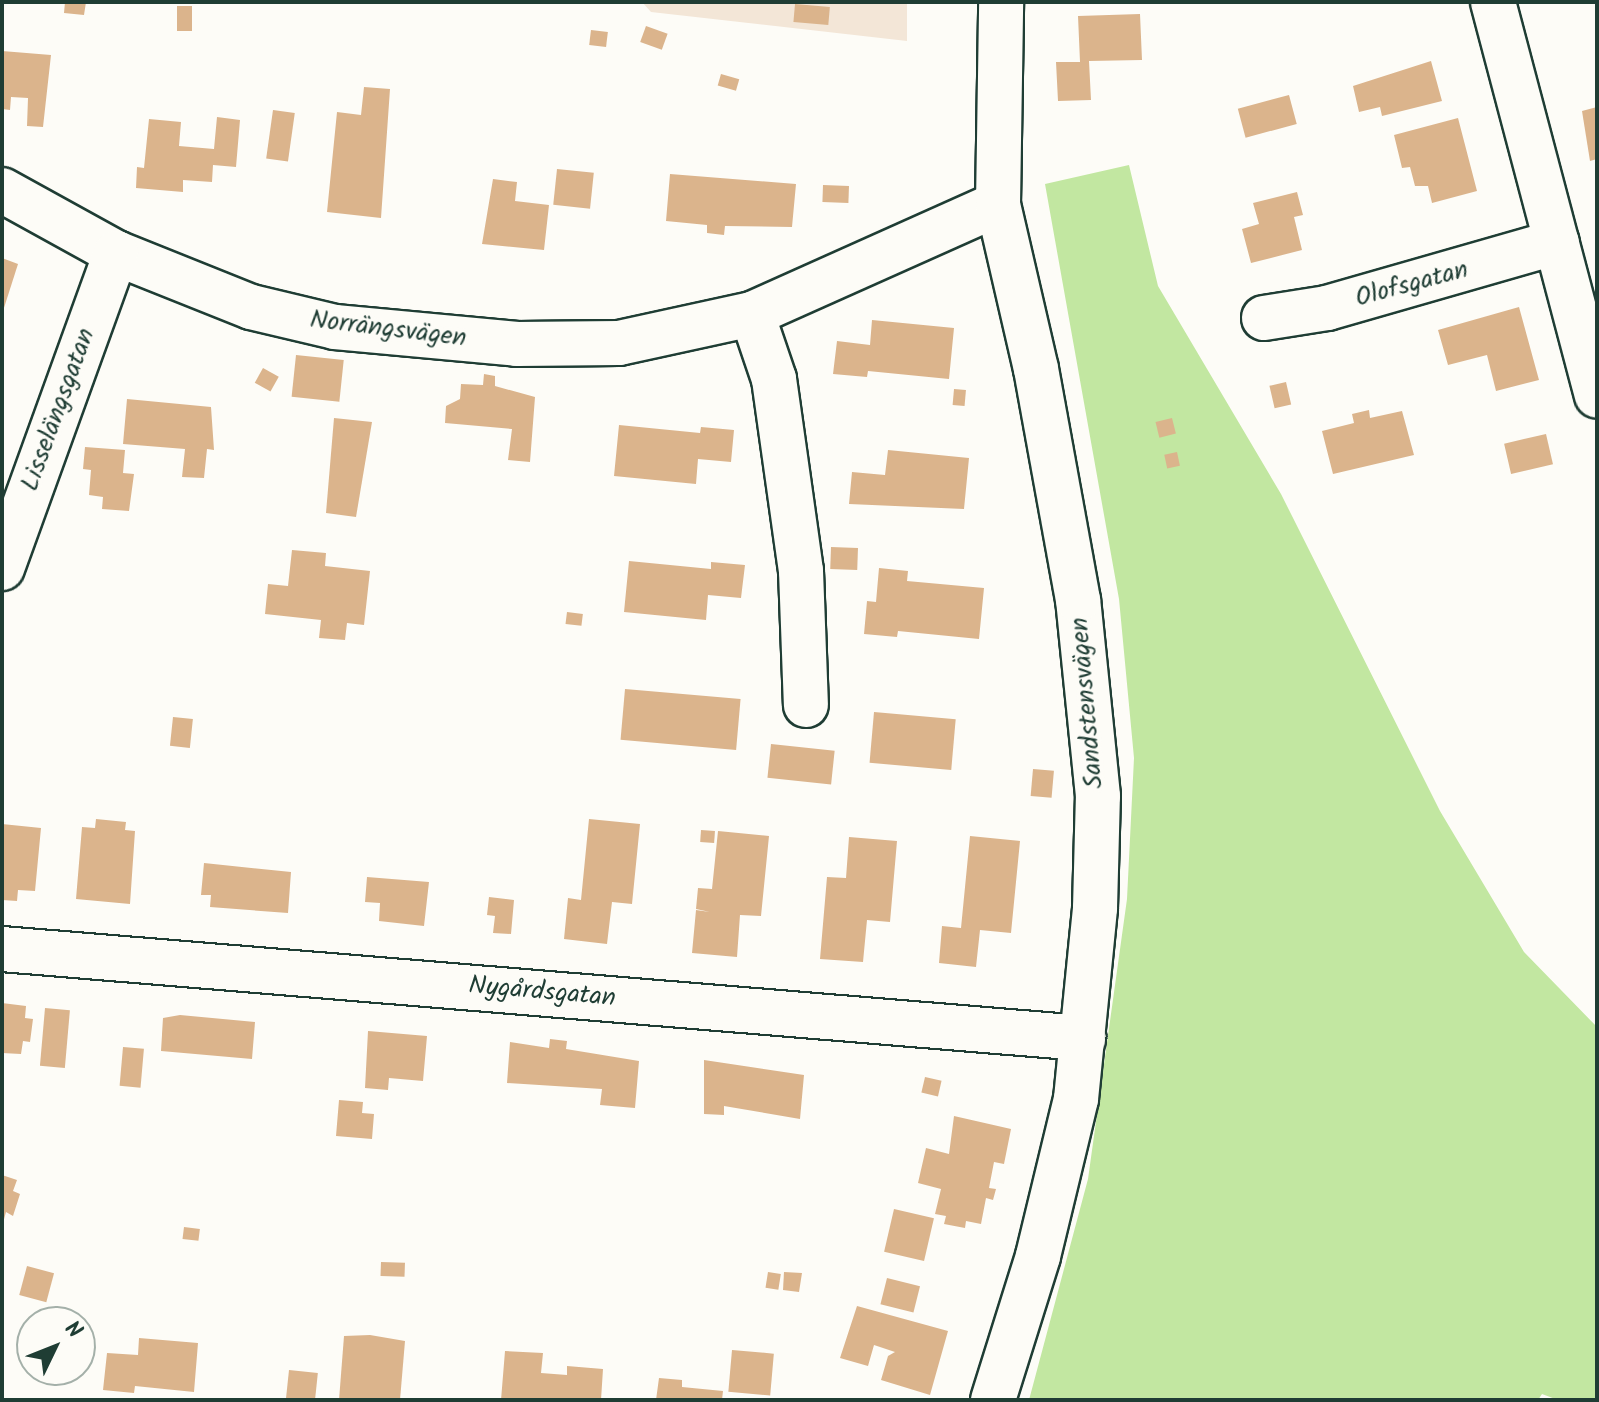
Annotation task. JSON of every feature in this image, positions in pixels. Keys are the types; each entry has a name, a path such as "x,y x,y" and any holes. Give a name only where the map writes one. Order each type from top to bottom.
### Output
{"street":[{"name":"Sandstensvägen","path":"993,1400 1049,1214 1076,1099 1096,894 1098,796 1078,600 1039,384 998,204 1001,2"},
{"path":"1493,2 1597,396"},
{"name":"Norrängsvägen","path":"2,190 116,253 251,307 335,327 409,337 619,343 752,314 998,204"},
{"name":"Olofsgatan","path":"1264,318 1327,308 1557,242"},
{"name":"Lisselängsgatan","path":"2,568 116,253"},
{"path":"752,314 776,394 801,571 806,705"},
{"name":"Nygårdsgatan","path":"2,949 1083,1038"}],"shaded area":[{"path":"642,2 907,2 907,41 651,12"}],"green space":[{"path":"1129,165 1158,286 1281,494 1440,811 1524,952 1597,1027 1597,1400 1558,1400 1542,1394 1538,1400 1029,1400 1088,1179 1127,899 1134,758 1119,599 1045,184"}],"building":[{"path":"65,2 86,2 84,15 64,13"},
{"path":"795,4 830,7 828,25 793,22"},
{"path":"177,6 192,6 192,31 177,31"},
{"path":"1140,14 1142,60 1089,61 1091,100 1058,101 1056,62 1080,62 1078,16"},
{"path":"646,26 668,34 662,50 640,42"},
{"path":"591,30 608,32 606,47 589,45"},
{"path":"2,51 51,55 43,127 27,126 28,98 11,97 10,110 2,109"},
{"path":"1431,61 1442,101 1382,116 1380,107 1359,112 1353,86"},
{"path":"721,74 739,79 736,91 718,86"},
{"path":"364,87 390,89 381,218 327,212 337,112 361,115"},
{"path":"1289,95 1297,124 1246,138 1238,109"},
{"path":"1597,107 1597,159 1590,161 1582,111"},
{"path":"273,110 295,113 288,162 266,159"},
{"path":"217,117 240,120 236,167 213,165 212,182 183,180 183,192 136,188 137,167 144,168 149,119 181,122 179,146 214,149"},
{"path":"1458,118 1477,191 1432,203 1428,186 1415,186 1410,167 1402,168 1394,135"},
{"path":"557,169 594,173 590,209 553,205"},
{"path":"670,174 796,184 792,227 725,226 724,235 707,233 707,225 666,221"},
{"path":"493,179 517,182 515,201 549,205 544,250 482,244"},
{"path":"823,185 849,186 848,203 822,202"},
{"path":"1297,192 1303,215 1294,217 1302,250 1251,263 1242,229 1259,224 1253,203"},
{"path":"2,258 18,264 3,311 2,311"},
{"path":"1519,307 1539,380 1496,391 1487,355 1448,365 1438,330"},
{"path":"872,320 954,328 949,379 868,371 867,377 833,374 837,341 870,345"},
{"path":"296,355 344,360 339,402 292,397"},
{"path":"263,368 279,377 271,392 255,383"},
{"path":"484,374 495,376 495,386 535,397 530,462 508,460 512,429 445,423 446,406 460,399 461,384 483,385"},
{"path":"1286,382 1291,404 1275,408 1269,386"},
{"path":"954,389 966,390 965,406 953,405"},
{"path":"127,399 211,407 214,450 207,449 204,478 182,477 185,449 123,444"},
{"path":"1369,410 1370,418 1402,411 1414,455 1333,474 1322,431 1354,423 1352,414"},
{"path":"334,418 372,422 356,517 326,513"},
{"path":"1172,418 1176,434 1159,438 1156,422"},
{"path":"619,425 700,433 701,427 734,430 731,462 698,459 696,484 614,476"},
{"path":"1546,434 1553,464 1511,474 1504,444"},
{"path":"85,447 125,450 123,473 134,474 129,511 102,509 103,497 89,495 91,470 83,469"},
{"path":"888,450 969,458 964,509 849,504 852,472 885,475"},
{"path":"1177,452 1180,466 1167,468 1164,455"},
{"path":"831,547 858,548 857,570 830,569"},
{"path":"292,550 326,553 325,566 370,571 364,625 347,623 345,640 319,638 321,620 265,614 268,584 288,586"},
{"path":"629,561 711,569 711,562 745,565 741,598 708,595 706,620 624,612"},
{"path":"879,568 908,571 907,581 984,588 979,639 898,631 897,637 864,634 867,601 876,602"},
{"path":"567,612 583,614 581,626 566,624"},
{"path":"625,689 741,699 736,750 621,740"},
{"path":"874,712 956,719 951,770 870,763"},
{"path":"173,717 193,719 190,748 170,746"},
{"path":"771,744 835,751 831,785 767,778"},
{"path":"1033,769 1054,771 1052,798 1031,796"},
{"path":"96,819 126,822 125,830 135,831 130,904 76,899 82,827 95,828"},
{"path":"589,819 640,824 632,904 612,902 607,944 564,939 568,898 581,900"},
{"path":"2,824 41,828 35,891 18,890 17,901 2,900"},
{"path":"701,830 715,831 714,843 700,842"},
{"path":"718,831 769,836 761,916 740,915 737,957 692,953 696,910 710,912 696,909 698,888 712,889"},
{"path":"970,836 1020,841 1011,933 980,930 976,967 939,963 942,926 961,928"},
{"path":"849,837 897,841 890,922 867,920 863,962 820,959 827,877 846,878"},
{"path":"204,863 291,872 288,913 210,907 211,895 201,895"},
{"path":"367,877 429,882 424,926 379,921 380,903 365,902"},
{"path":"489,897 514,900 511,934 493,933 495,916 487,915"},
{"path":"2,1003 26,1006 25,1018 33,1019 30,1042 23,1041 21,1054 2,1053"},
{"path":"45,1008 70,1010 65,1068 40,1066"},
{"path":"180,1015 255,1022 252,1059 161,1051 163,1018"},
{"path":"368,1031 427,1036 423,1081 389,1078 388,1090 365,1088"},
{"path":"550,1039 567,1041 566,1049 639,1061 635,1108 600,1105 602,1089 507,1083 510,1042 549,1048"},
{"path":"123,1047 144,1049 141,1088 120,1086"},
{"path":"704,1060 804,1075 800,1119 724,1106 724,1115 704,1114"},
{"path":"925,1077 942,1081 938,1096 921,1093"},
{"path":"339,1100 363,1102 362,1113 374,1114 372,1139 336,1136"},
{"path":"954,1116 1011,1129 1004,1164 994,1162 989,1188 996,1189 993,1200 986,1198 981,1224 966,1221 965,1228 944,1224 946,1216 935,1214 941,1189 918,1183 926,1148 949,1154"},
{"path":"2,1175 17,1180 13,1191 20,1194 13,1216 6,1212 3,1223"},
{"path":"894,1209 934,1218 924,1261 884,1252"},
{"path":"184,1227 200,1229 198,1241 183,1239"},
{"path":"381,1262 405,1263 404,1277 381,1276"},
{"path":"27,1266 54,1273 46,1302 19,1295"},
{"path":"768,1272 781,1274 778,1290 765,1288"},
{"path":"784,1272 802,1273 799,1292 783,1290"},
{"path":"887,1278 920,1286 913,1312 880,1304"},
{"path":"857,1306 948,1331 930,1395 881,1380 888,1356 895,1352 874,1345 868,1366 840,1358"},
{"path":"370,1335 405,1341 400,1400 339,1400 344,1336"},
{"path":"139,1338 198,1343 194,1392 135,1386 134,1393 103,1390 107,1353 138,1355"},
{"path":"732,1350 774,1354 770,1396 728,1392"},
{"path":"505,1351 543,1353 541,1373 567,1375 567,1366 603,1369 601,1400 501,1400"},
{"path":"289,1370 318,1373 315,1400 286,1400"},
{"path":"659,1378 682,1380 682,1387 723,1391 722,1400 656,1400"}]}
